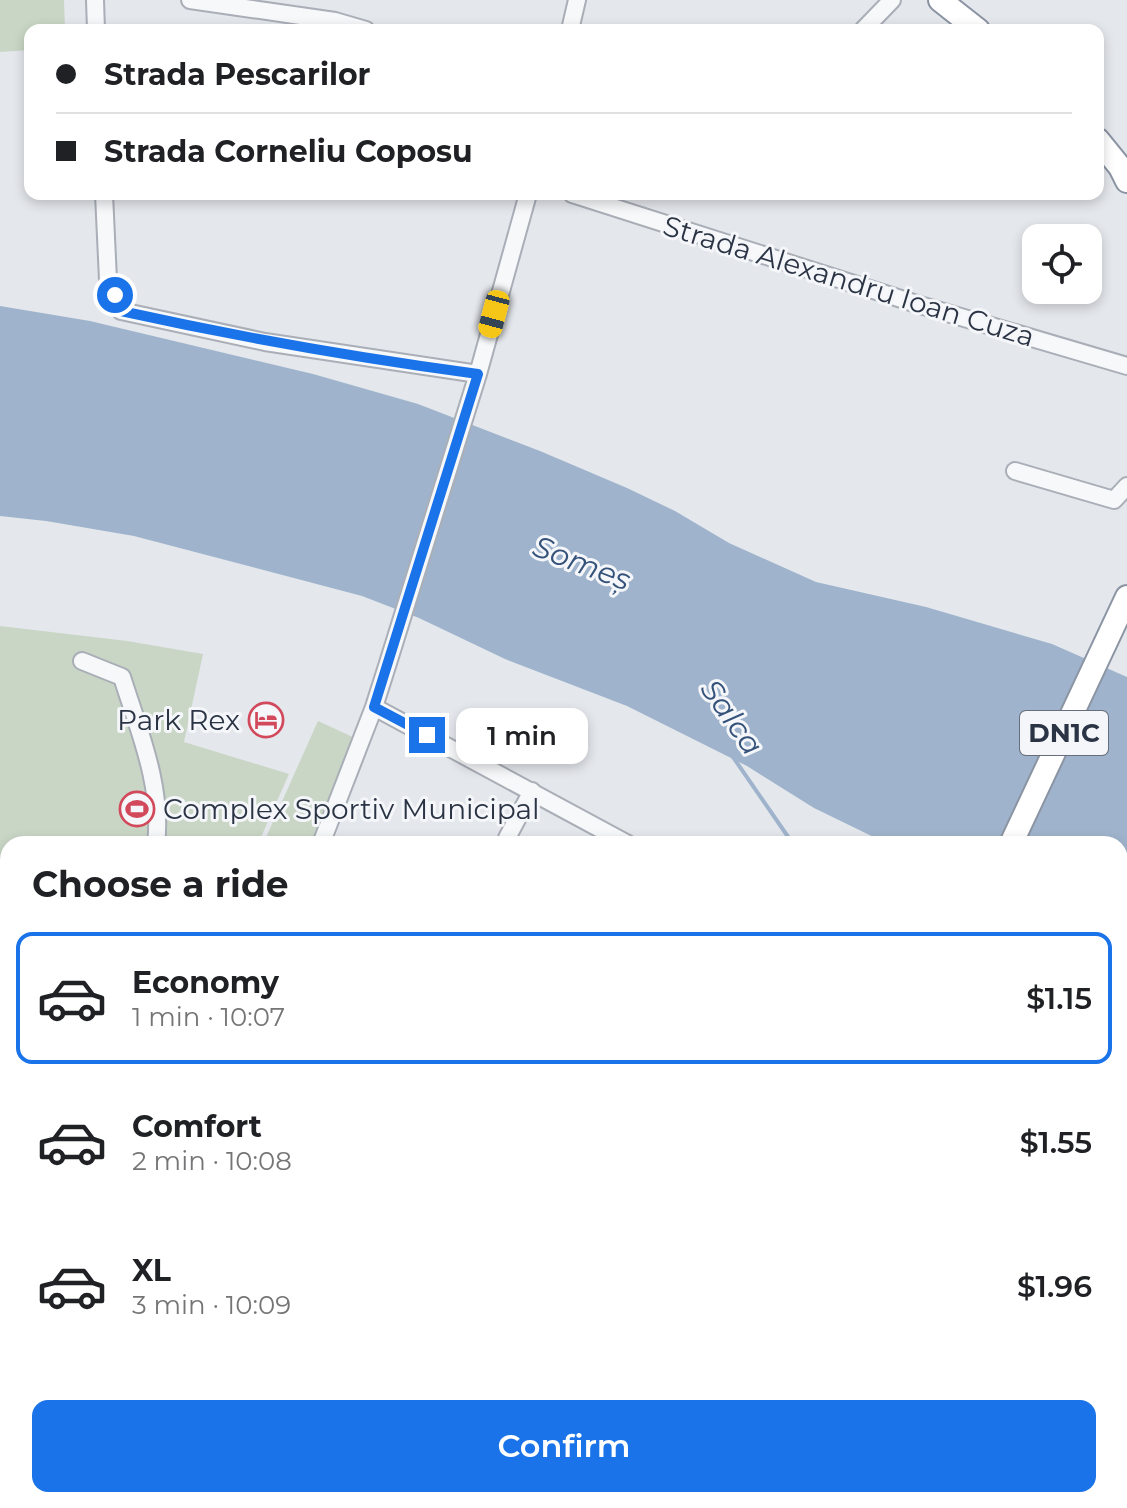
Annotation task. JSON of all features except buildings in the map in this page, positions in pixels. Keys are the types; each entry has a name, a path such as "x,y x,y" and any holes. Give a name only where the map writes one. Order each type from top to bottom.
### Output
{"highway":[{"path":"940,0 970,24"},
{"path":"1104,147 1127,181"},
{"name":"DN1C","path":"1015,836 1127,597"}],"street":[{"path":"95,0 96,24"},
{"path":"190,0 345,24"},
{"path":"571,24 577,0"},
{"path":"866,24 874,11 892,0"},
{"path":"104,200 108,280 121,311 475,382"},
{"path":"324,836 388,663 475,382 526,200"},
{"name":"Strada Alexandru Ioan Cuza","path":"591,200 920,305 1127,366"},
{"path":"1015,471 1114,500 1127,486"},
{"path":"82,661 122,677 154,781 157,836"},
{"path":"374,707 614,836"},
{"path":"508,836 532,791"}],"green space":[{"path":"0,0 64,0 65,24 24,24 24,50 0,52"},
{"name":"Complex Sportiv Municipal","path":"0,626 127,641 203,654 184,742 289,774 262,836 0,836"},
{"path":"318,721 357,739 315,836 267,836"}],"water":[{"name":"Someș","path":"0,306 90,321 313,374 418,404 540,451 627,488 675,511 729,543 816,582 926,607 1052,644 1127,677 1127,836 872,836 814,808 747,766 627,706 505,659 419,618 362,596 134,536 0,516"}],"waterway":[{"name":"Salca","path":"733,757 787,836"}],"place":[{"name":"Park Rex","path":"266,720"},
{"name":"Complex Sportiv Municipal","path":"137,809"}],"route":[{"path":"115,295 121,311 265,342 478,374 374,707 427,735"}]}
